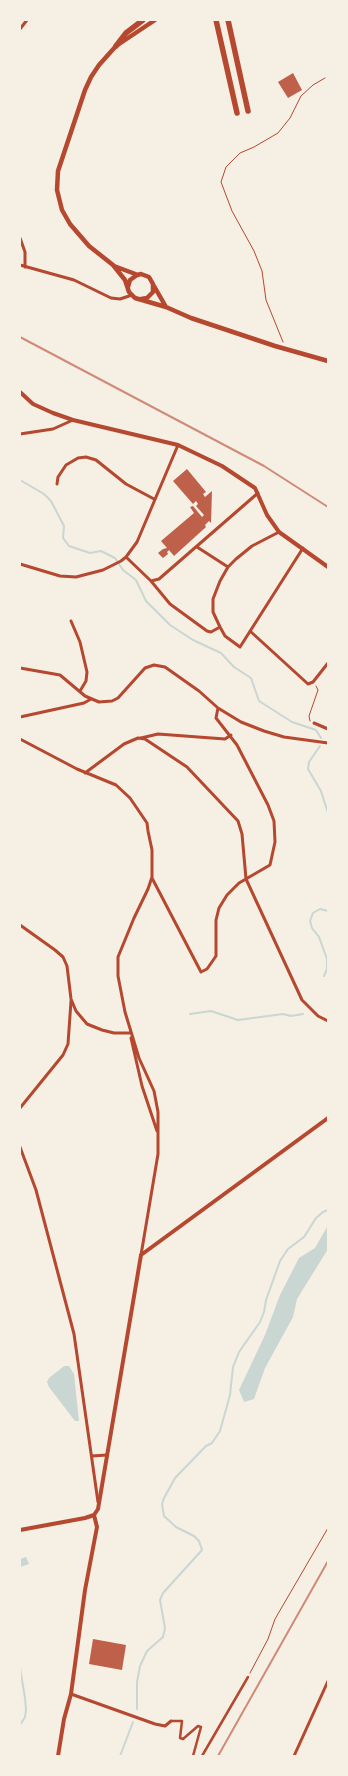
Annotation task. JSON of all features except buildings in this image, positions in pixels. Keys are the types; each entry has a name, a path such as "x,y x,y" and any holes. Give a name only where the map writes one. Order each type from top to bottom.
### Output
{"highway":[{"path":"116,46 126,33 143,20"},
{"path":"216,20 237,114"},
{"path":"228,20 248,110"}],"main road":[{"path":"155,20 116,46 98,65 85,90 58,171 57,180 60,203 70,224 88,246 113,265 125,280 132,295 191,318 286,350 328,361"},
{"path":"113,265 138,275 149,277 166,307"},
{"path":"128,287 130,280 138,275"},
{"path":"141,299 150,295 154,286"}],"street":[{"path":"20,29 27,20"},
{"path":"20,238 25,252 25,267"},
{"path":"20,265 74,280 111,298 120,299 132,295"},
{"path":"20,392 38,407 72,420 178,445 222,466 249,483 258,493 267,515 279,532 328,567"},
{"path":"20,434 53,429 72,420"},
{"path":"20,564 68,577 88,575 121,561 126,557 137,542 178,445"},
{"path":"57,484 58,477 66,465 78,458 86,456 96,460 126,484 154,499"},
{"path":"151,581 159,579 258,493"},
{"path":"279,532 252,546 228,567 220,581 214,599 213,612 225,636 240,647 303,548"},
{"path":"197,547 228,567"},
{"path":"126,557 151,581 170,604 207,631 211,632 220,627"},
{"path":"71,621 80,642 87,672 86,681 80,691"},
{"path":"250,631 308,684 313,682 328,663"},
{"path":"20,668 60,675 91,700 99,702 112,701 118,698 145,668 154,665 165,667 218,708 240,722 284,737 328,743"},
{"path":"20,717 84,703 91,700"},
{"path":"152,878 201,972 212,964 216,956 216,920 219,908 227,895 238,883 270,865 275,848 275,828 268,805 231,735 216,718 218,708"},
{"path":"314,723 328,728"},
{"path":"85,773 132,740 148,735 158,734 225,739 231,735"},
{"path":"141,738 187,767 236,818 242,834 246,879 302,1000 318,1016 328,1022"},
{"path":"20,739 85,773 116,785 124,791 146,824 150,839 152,878 118,957 118,976 131,1033 139,1058 154,1091 158,1112 158,1142 156,1167 98,1504"},
{"path":"20,925 55,950 62,957 67,966 71,999 68,1044 64,1055 20,1108"},
{"path":"71,999 76,1011 87,1024 114,1033 131,1033"},
{"path":"131,1033 137,1068 156,1124 158,1142"},
{"path":"141,1255 328,1118"},
{"path":"20,1147 36,1190 74,1334 98,1504 98,1510 94,1515 20,1530"},
{"path":"92,1456 107,1455"},
{"path":"58,1756 64,1719 71,1694 84,1590 97,1526 94,1515"},
{"path":"202,1756 248,1677"},
{"path":"294,1756 328,1681"},
{"path":"71,1694 155,1724 165,1726 171,1721 182,1721 180,1738 184,1739 198,1726 201,1727 193,1756"}],"path":[{"path":"286,350 266,300 262,271 254,251 232,211 221,182 226,167 230,162 240,153 254,147 278,133 290,118 301,96 313,85 325,78"},
{"path":"314,723 308,718 318,690"},
{"path":"248,1677 268,1639 275,1619 328,1528"}],"shaded area":[{"path":"327,1227 328,1249 297,1299 293,1317 265,1368 254,1399 244,1402 239,1390 265,1335 280,1295 299,1258 315,1248"},
{"path":"64,1366 69,1366 74,1374 79,1421 75,1421 49,1387 47,1382 49,1378"},
{"path":"26,1557 29,1564 20,1567 20,1559"}],"waterway":[{"path":"20,480 44,494 51,501 64,526 63,538 69,546 90,553 101,551 115,558 123,570 136,580 146,601 170,625 193,640 221,653 234,667 251,678 259,701 292,722 316,730 321,738"},
{"path":"320,746 309,762 308,769 321,791 328,813"},
{"path":"324,976 327,969 327,959 319,937 312,928 310,921 313,913 320,909 328,911"},
{"path":"190,1014 211,1011 238,1020 283,1014 291,1016 303,1014"},
{"path":"137,1709 137,1682 140,1666 147,1651 163,1637 165,1628 160,1600 163,1593 202,1550 199,1541 194,1536 176,1527 164,1516 162,1504 164,1498 175,1478 206,1446 212,1443 220,1431 230,1395 233,1367 239,1352 260,1322 280,1261 288,1249 304,1237 316,1218 328,1210"},
{"path":"20,1668 26,1710 25,1717 20,1725"},
{"path":"120,1756 133,1722"}],"railway":[{"path":"20,337 264,466 328,507"},
{"path":"218,1756 328,1561"}]}
